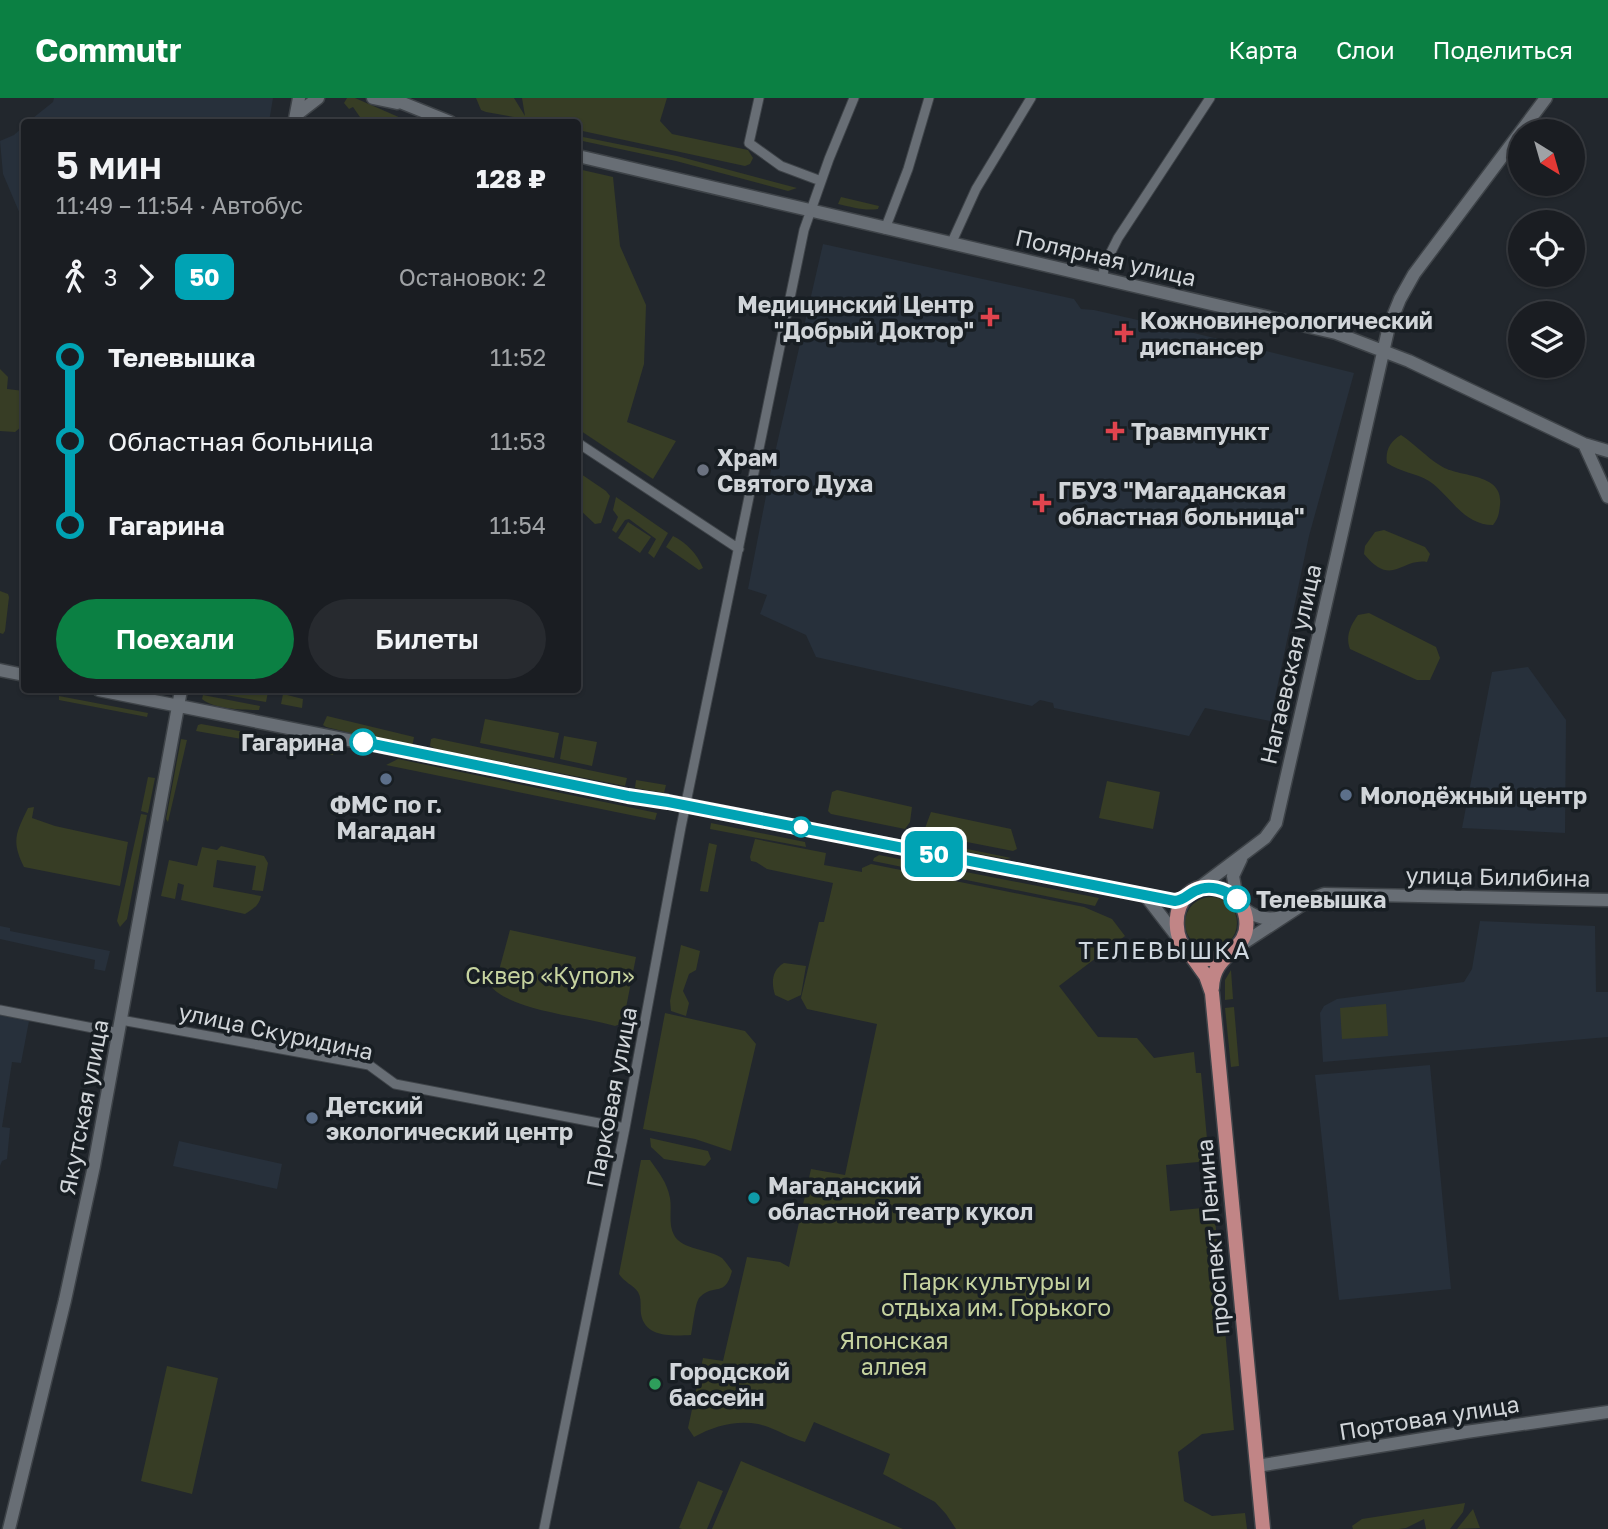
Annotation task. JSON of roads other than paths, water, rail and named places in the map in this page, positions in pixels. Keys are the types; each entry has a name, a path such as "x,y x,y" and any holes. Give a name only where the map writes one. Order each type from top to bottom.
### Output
{"main road":[{"path":"295,119 299,98"},
{"path":"295,119 318,98"},
{"path":"373,98 405,105"},
{"path":"390,98 442,119"},
{"name":"Нагаевская улица","path":"1189,895 1269,834 1276,822 1395,309 1414,275 1546,98"},
{"name":"Полярная улица","path":"581,157 1323,329 1384,351 1584,443 1608,451"},
{"path":"1584,443 1608,497"},
{"path":"0,670 21,674"},
{"path":"115,693 628,796 1175,901 1213,888 1225,890 1255,916 1276,918 1288,914"},
{"name":"Якутская улица","path":"9,1529 80,1234 180,693"},
{"path":"1212,993 1216,968 1244,937 1245,915 1233,876 1243,855"},
{"name":"улица Билибина","path":"1232,951 1316,896 1335,892 1608,900"},
{"path":"1145,895 1183,944 1197,956 1208,958 1232,951"},
{"path":"1183,944 1175,918 1189,895"},
{"name":"проспект Ленина","path":"1183,944 1206,976 1212,993 1263,1529"},
{"name":"Портовая улица","path":"1256,1466 1608,1412"}],"street":[{"path":"760,98 749,143 781,166 821,181"},
{"name":"Парковая улица","path":"544,1529 625,1128 685,805 809,211 854,98"},
{"path":"885,229 908,169 929,98"},
{"path":"951,244 976,189 1031,98"},
{"path":"1103,278 1104,266 1118,238 1210,98"},
{"path":"581,445 739,549"},
{"name":"улица Скуридина","path":"0,1010 120,1026 369,1066 395,1084 625,1128"}],"place":[{"name":"Медицинский Центр \"Добрый Доктор\"","path":"990,317"},
{"name":"Кожновинерологический диспансер","path":"1124,333"},
{"name":"Травмпункт","path":"1115,431"},
{"name":"Храм Святого Духа","path":"703,470"},
{"name":"ГБУЗ \"Магаданская областная больница\"","path":"1042,503"},
{"name":"Гагарина","path":"363,742"},
{"name":"ФМС по г. Магадан","path":"386,779"},
{"name":"Молодёжный центр","path":"1346,795"},
{"name":"Телевышка","path":"1237,899"},
{"name":"Детский экологический центр","path":"312,1118"},
{"name":"Магаданский областной театр кукол","path":"754,1198"},
{"name":"Городской бассейн","path":"655,1384"}],"district":[{"name":"ТЕЛЕВЫШКА","path":"1165,949"}],"park label":[{"name":"Сквер «Купол»","path":"550,975"},
{"name":"Парк культуры и отдыха им. Горького","path":"996,1294"},
{"name":"Японская аллея","path":"894,1353"}]}
